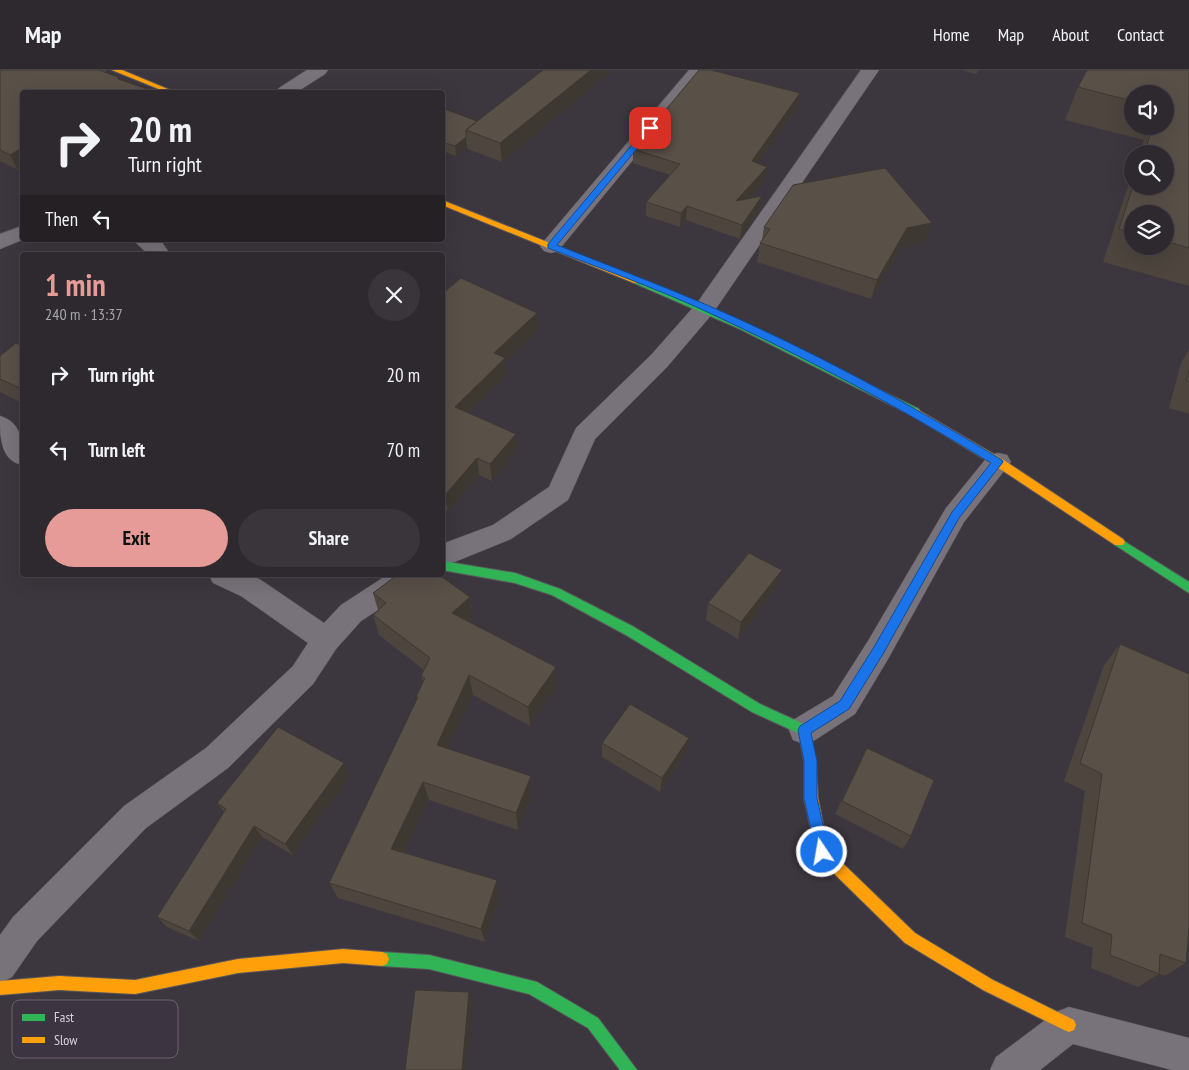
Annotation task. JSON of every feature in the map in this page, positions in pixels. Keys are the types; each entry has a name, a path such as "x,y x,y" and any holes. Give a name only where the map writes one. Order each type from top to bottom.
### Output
{"street":[{"path":"116,70 141,88 156,90"},
{"path":"288,90 319,70"},
{"path":"551,246 698,70"},
{"path":"445,555 502,532 559,493 585,434 659,361 705,308 870,70"},
{"path":"445,203 705,308 821,363 922,416 998,462 1189,588"},
{"path":"0,242 20,233"},
{"path":"148,242 153,245 158,252"},
{"path":"0,425 20,453"},
{"path":"804,730 844,705 956,515 998,462"},
{"path":"445,565 500,574 556,591 611,620 751,705 804,730"},
{"path":"227,577 251,588 326,640"},
{"path":"0,965 25,929 134,817 217,758 303,675 326,640 351,613 406,577"},
{"path":"804,730 810,761 810,798 822,852 910,938 988,985 1069,1025 1189,1056"},
{"path":"0,988 59,983 135,987 238,966 344,956 429,962 532,987 593,1023 629,1070"},
{"path":"1009,1070 1069,1025"}],"building":[{"path":"0,70 99,70 150,90 20,90 20,149 10,155 0,150"},
{"path":"543,70 591,70 500,143 466,130"},
{"path":"699,70 711,70 800,93 752,161 767,167 736,201 762,196 742,225 687,206 681,213 646,202 680,164 633,149"},
{"path":"1087,70 1189,70 1189,248 1174,244 1174,205 1127,205 1130,195 1174,195 1174,145 1147,145 1150,135 1174,135 1174,85 1124,85 1124,99 1078,87"},
{"path":"445,109 477,121 466,130 466,137 455,146 445,143"},
{"path":"885,168 932,223 907,228 877,280 760,243 770,229 764,227 793,185"},
{"path":"1124,214 1124,231 1119,229"},
{"path":"461,278 537,313 494,353 505,358 455,407 516,434 490,464 477,458 445,495 445,291"},
{"path":"16,343 20,345 20,388 0,379 0,356"},
{"path":"1189,370 1189,382 1186,381"},
{"path":"749,553 782,570 741,622 708,603"},
{"path":"394,577 442,577 470,597 452,613 556,667 528,707 469,675 437,745 531,776 516,813 423,782 391,849 497,880 481,929 329,883 418,697 416,697 425,678 421,676 430,658 373,615 386,603 373,593"},
{"path":"1120,644 1189,674 1189,927 1186,963 1160,954 1159,974 1110,955 1112,935 1082,923 1102,774 1080,763"},
{"path":"630,704 689,738 662,778 602,743"},
{"path":"278,727 344,763 285,844 254,826 189,931 157,917 226,809 217,803"},
{"path":"867,748 934,780 911,836 842,801"},
{"path":"415,990 469,992 462,1070 405,1070"}],"traffic: fast":[{"path":"637,281 743,327 915,412"},
{"path":"1119,542 1189,588"},
{"path":"445,566 515,578 556,592 630,631 756,708 804,730"},
{"path":"382,959 429,962 532,987 593,1023 629,1070"}],"traffic: slow":[{"path":"116,70 166,90"},
{"path":"445,203 637,281"},
{"path":"915,412 998,462 1119,542"},
{"path":"804,730 810,761 811,798 822,852 910,938 988,985 1069,1025"},
{"path":"0,988 59,983 135,987 238,966 343,956 382,959"}],"route":[{"path":"650,128 551,246 705,308 821,363 922,416 998,462 956,515 844,705 804,730 810,761 810,798 822,852"}]}
